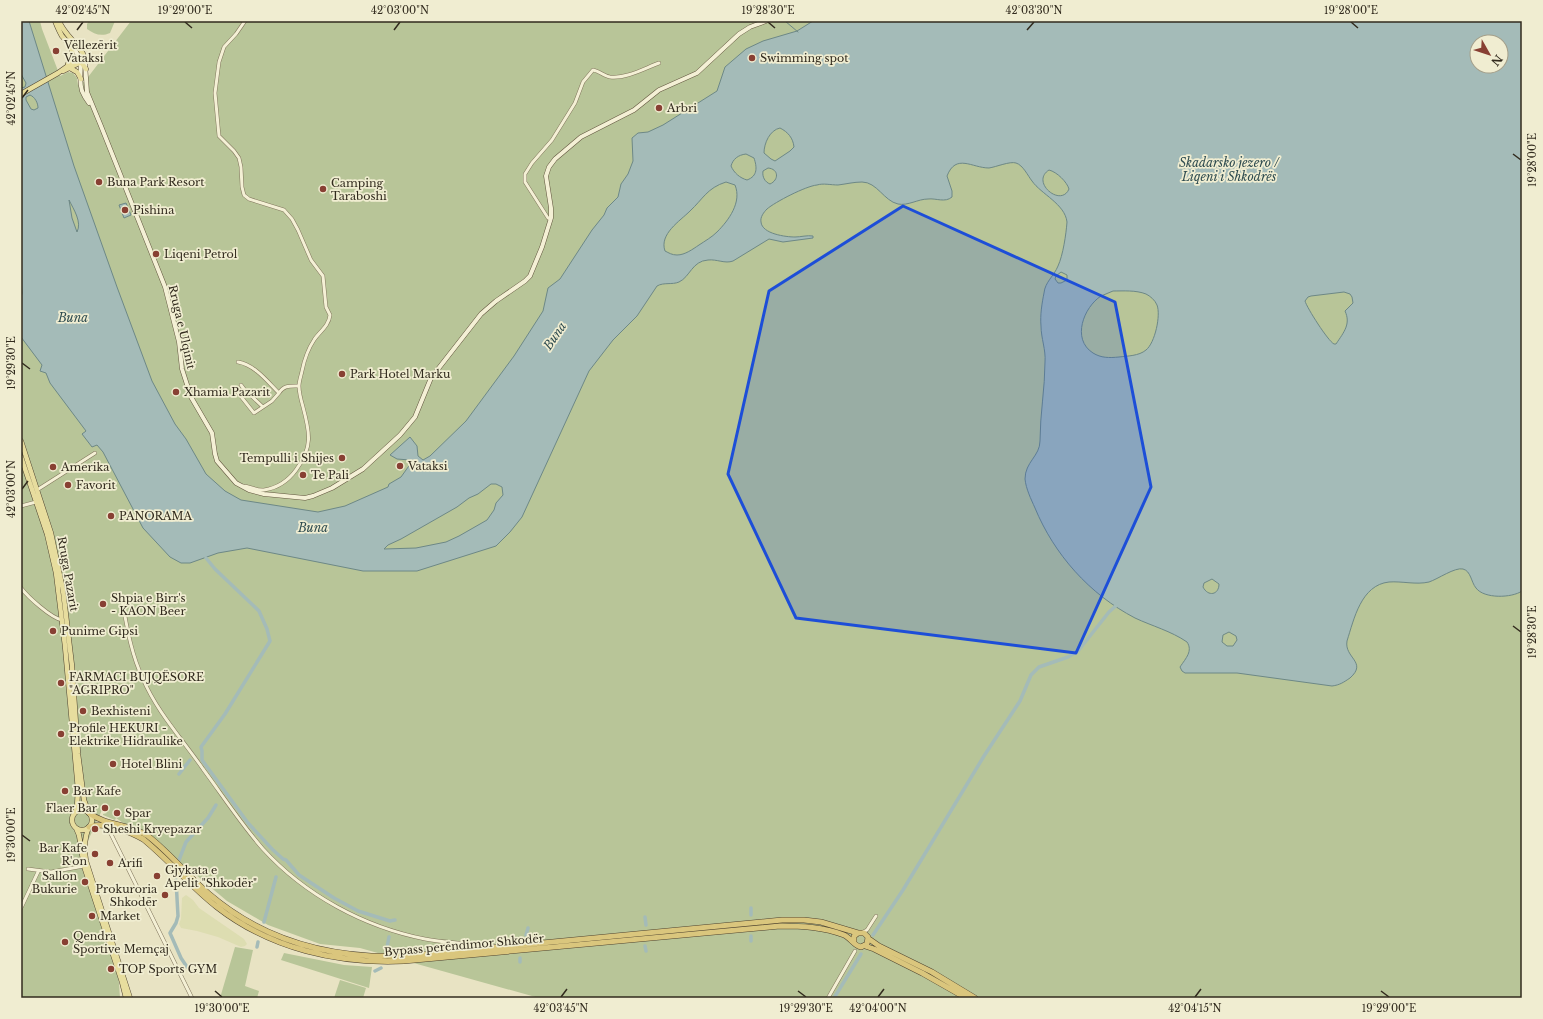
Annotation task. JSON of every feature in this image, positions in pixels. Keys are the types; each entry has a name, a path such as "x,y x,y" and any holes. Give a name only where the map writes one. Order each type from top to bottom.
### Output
{"highway":[{"path":"89,812 107,824"},
{"name":"Bypass perëndimor Shkodër","path":"107,824 143,839 218,908 247,926 290,946 307,952 335,958 373,962 404,961 780,926 803,926 821,928 842,934 854,943 863,947 874,949 922,973 966,998"},
{"name":"Bypass perëndimor Shkodër","path":"89,827 107,824 132,828 148,836 208,894 234,913 260,928 304,945 342,954 390,957 782,920 816,922 860,932 879,946 932,972 974,998"},
{"path":"854,943 854,936 860,932"},
{"path":"863,947 867,944 868,938"}],"main road":[{"path":"55,21 60,32 78,53 81,62 86,69"},
{"name":"Rruga e Ulqinit","path":"59,21 63,29 77,44 83,54 86,69 86,90 165,287 179,342 182,369 190,395 212,434 217,461 226,473 241,487"},
{"path":"241,487 258,493 302,498 309,497 332,488 368,465 409,426 416,414 431,378 481,314 496,300 525,282 530,276 542,247 550,219 551,208 546,184 547,172 552,163 581,137 634,110 659,90 697,74 738,34 750,27 766,21"},
{"path":"68,67 72,53 69,43"},
{"path":"81,62 83,54"},
{"path":"21,94 68,67 81,62"},
{"name":"Rruga e Ulqinit","path":"81,62 83,94 93,108"},
{"path":"68,67 77,72 81,79"},
{"name":"Rruga Pazarit","path":"21,440 52,533 63,590 71,659 78,754 84,800 89,812"},
{"name":"Rruga Pazarit","path":"21,457 52,556 62,620 78,789 77,807 75,812"},
{"path":"126,998 84,866 79,835 76,828 73,826 71,819 75,812 79,810 89,812 92,820 86,835 86,861 130,998"},
{"path":"76,828 80,830 89,827"}],"street":[{"path":"241,487 245,486 260,490 286,482 304,460 309,444 309,433 299,386 308,350 329,320 330,315 326,307 323,276 311,260 298,230 288,214 276,206 249,199 244,195 241,167 238,158 234,151 219,136 215,93 221,54 224,47 245,21"},
{"path":"550,219 525,182 525,174 532,163 552,140 575,103 586,78 593,70 606,76 616,77 634,74 659,63"},
{"path":"238,362 244,363 254,369 279,393"},
{"path":"241,384 262,407"},
{"path":"235,389 254,413 272,401 281,389 286,386 299,386"},
{"path":"37,490 95,454"},
{"path":"21,506 36,502"},
{"path":"21,588 27,595 55,618 62,620"},
{"path":"122,600 130,644 138,668 151,695 238,819 276,862 320,897 344,911 378,926 425,939 506,946"},
{"path":"107,824 192,998"},
{"path":"28,869 38,872 51,872 84,866"},
{"path":"21,908 38,872"},
{"path":"860,932 868,928 876,916"},
{"path":"868,928 868,938"},
{"path":"854,943 855,951"},
{"path":"828,998 855,951 863,947"}],"highlighted area":[{"path":"903,206 1115,302 1151,487 1076,653 796,618 728,474 769,291"}],"green space":[{"path":"21,21 40,21 60,76 68,72 73,73 77,78 78,85 85,81 131,21 1522,21 1522,998 539,998 360,948 320,944 268,925 227,901 189,869 116,818 115,820 103,815 107,813 102,810 81,856 118,970 120,998 21,998 21,129 40,109 21,128"},
{"path":"89,21 115,21 110,33 101,35 95,34 87,29 87,24"},
{"path":"186,895 193,900 199,908 244,939 247,944 241,947 218,937 181,928 179,924 181,919 182,898"},
{"path":"235,947 253,950 245,986 259,991 257,998 220,998"},
{"path":"284,953 344,965 372,967 369,988 281,960"},
{"path":"340,980 366,988 363,998 334,998"}],"water":[{"name":"Skadarsko jezero / Liqeni i Shkodrës","path":"21,21 29,21 74,166 152,381 175,424 186,439 206,474 225,491 241,500 318,512 345,506 388,487 389,484 401,477 411,463 410,460 397,459 390,455 410,437 417,446 418,456 423,460 430,456 466,421 514,356 543,311 548,288 560,279 592,230 604,215 607,208 618,197 621,184 628,174 633,161 632,138 638,133 648,132 663,125 717,91 725,67 746,49 763,41 797,31 813,21 1522,21 1522,591 1505,596 1491,596 1485,594 1476,588 1468,572 1463,569 1451,571 1429,582 1389,582 1379,584 1365,596 1360,604 1347,641 1347,647 1357,668 1355,673 1346,681 1335,686 1237,673 1185,673 1182,671 1180,667 1189,651 1189,645 1187,642 1135,618 1118,608 1088,585 1063,557 1052,541 1043,525 1028,490 1025,479 1027,468 1038,451 1040,441 1045,358 1041,330 1042,305 1046,286 1060,261 1067,222 1062,210 1036,186 1021,166 1016,163 1007,163 989,168 965,163 955,165 947,176 952,191 952,197 946,200 924,199 906,204 898,204 893,202 872,185 862,182 838,185 819,184 806,188 783,199 767,209 762,216 761,222 765,229 775,234 791,237 813,236 813,238 783,242 769,239 733,261 703,261 698,263 683,280 657,286 637,316 613,340 589,371 522,517 496,546 417,571 363,571 247,548 218,553 190,563 181,563 170,557 143,528 103,452 97,445 92,447 82,434 86,431 50,383 46,373 40,371 42,365 21,337 21,88 25,87 26,83 21,74","holes":["30,95 32,96 36,100 38,108 34,110 31,109 26,97","780,128 785,131 793,141 794,147 775,161 764,153 766,141 773,131","746,154 754,158 756,165 755,174 747,180 738,175 731,166 733,161 741,155","768,168 774,170 776,172 775,180 770,184 765,181 763,171","1049,170 1061,178 1069,189 1065,194 1060,196 1054,195 1045,186 1043,181 1044,175","726,182 735,185 737,191 736,204 726,222 713,236 686,253 675,255 665,251 665,239 672,228 714,187","69,200 77,216 79,224 77,232 72,218","1061,272 1067,275 1067,280 1061,283 1058,283 1055,279","1113,291 1134,291 1146,294 1151,297 1157,305 1158,322 1152,341 1146,350 1136,355 1115,357 1099,356 1086,347 1083,340 1081,332 1082,323 1089,308 1101,296","1344,292 1350,294 1352,297 1353,303 1345,311 1347,316 1346,328 1336,344 1331,342 1310,310 1305,301 1308,297","491,484 496,484 502,487 503,495 496,503 494,510 487,520 459,536 446,542 416,548 384,549 388,545 457,507 469,498 478,494","1212,579 1219,584 1219,588 1213,593 1208,592 1203,587 1204,583","1229,632 1236,636 1237,640 1233,646 1227,646 1222,642 1223,635"]},
{"name":"Pishina","path":"126,203 131,215 124,218 119,205"}],"waterway":[{"path":"785,21 798,32"},
{"path":"206,558 215,569 259,611 267,629 270,641 225,714 201,747 202,760 248,823 272,849 286,860 299,875 334,898 358,911 390,921 395,920"},
{"path":"873,935 903,890 984,756 1020,701 1031,675 1039,667 1068,657 1078,651 1109,612 1119,603"},
{"path":"179,774 190,760"},
{"path":"179,860 186,842 208,818 216,805"},
{"path":"264,922 276,877"},
{"path":"176,880 178,916 170,933 181,958 187,967"},
{"path":"751,908 751,915"},
{"path":"645,917 646,925"},
{"path":"526,935 528,928"},
{"path":"751,936 751,941"},
{"path":"386,952 389,937"},
{"path":"257,947 258,942"},
{"path":"645,946 646,951"},
{"path":"834,998 861,954"},
{"path":"375,971 381,968"}],"place":[{"name":"Vëllezërit Vataksi","path":"56,51"},
{"name":"Swimming spot","path":"752,58"},
{"name":"Arbri","path":"659,108"},
{"name":"Buna Park Resort","path":"99,182"},
{"name":"Camping Taraboshi","path":"323,189"},
{"name":"Pishina","path":"125,210"},
{"name":"Liqeni Petrol","path":"156,254"},
{"name":"Park Hotel Marku","path":"342,374"},
{"name":"Xhamia Pazarit","path":"176,392"},
{"name":"Tempulli i Shijes","path":"342,458"},
{"name":"Vataksi","path":"400,466"},
{"name":"Amerika","path":"53,467"},
{"name":"Te Pali","path":"303,475"},
{"name":"Favorit","path":"68,485"},
{"name":"PANORAMA","path":"111,516"},
{"name":"Shpia e Birr's - KAON Beer","path":"103,604"},
{"name":"Punime Gipsi","path":"53,631"},
{"name":"FARMACI BUJQËSORE \"AGRIPRO\"","path":"61,683"},
{"name":"Bexhisteni","path":"83,711"},
{"name":"Profile HEKURI - Elektrike Hidraulike","path":"61,734"},
{"name":"Hotel Blini","path":"113,764"},
{"name":"Bar Kafe","path":"65,791"},
{"name":"Flaer Bar","path":"105,808"},
{"name":"Spar","path":"117,813"},
{"name":"Sheshi Kryepazar","path":"95,829"},
{"name":"Bar Kafe R'on","path":"95,854"},
{"name":"Arifi","path":"110,863"},
{"name":"Gjykata e Apelit \"Shkodër\"","path":"157,876"},
{"name":"Sallon Bukurie","path":"85,882"},
{"name":"Prokuroria Shkodër","path":"165,895"},
{"name":"Market","path":"92,916"},
{"name":"Qendra Sportive Memçaj","path":"65,942"},
{"name":"TOP Sports GYM","path":"111,969"}],"water label":[{"name":"Buna","path":"73,318"},
{"name":"Buna","path":"555,336"},
{"name":"Buna","path":"313,528"}]}
